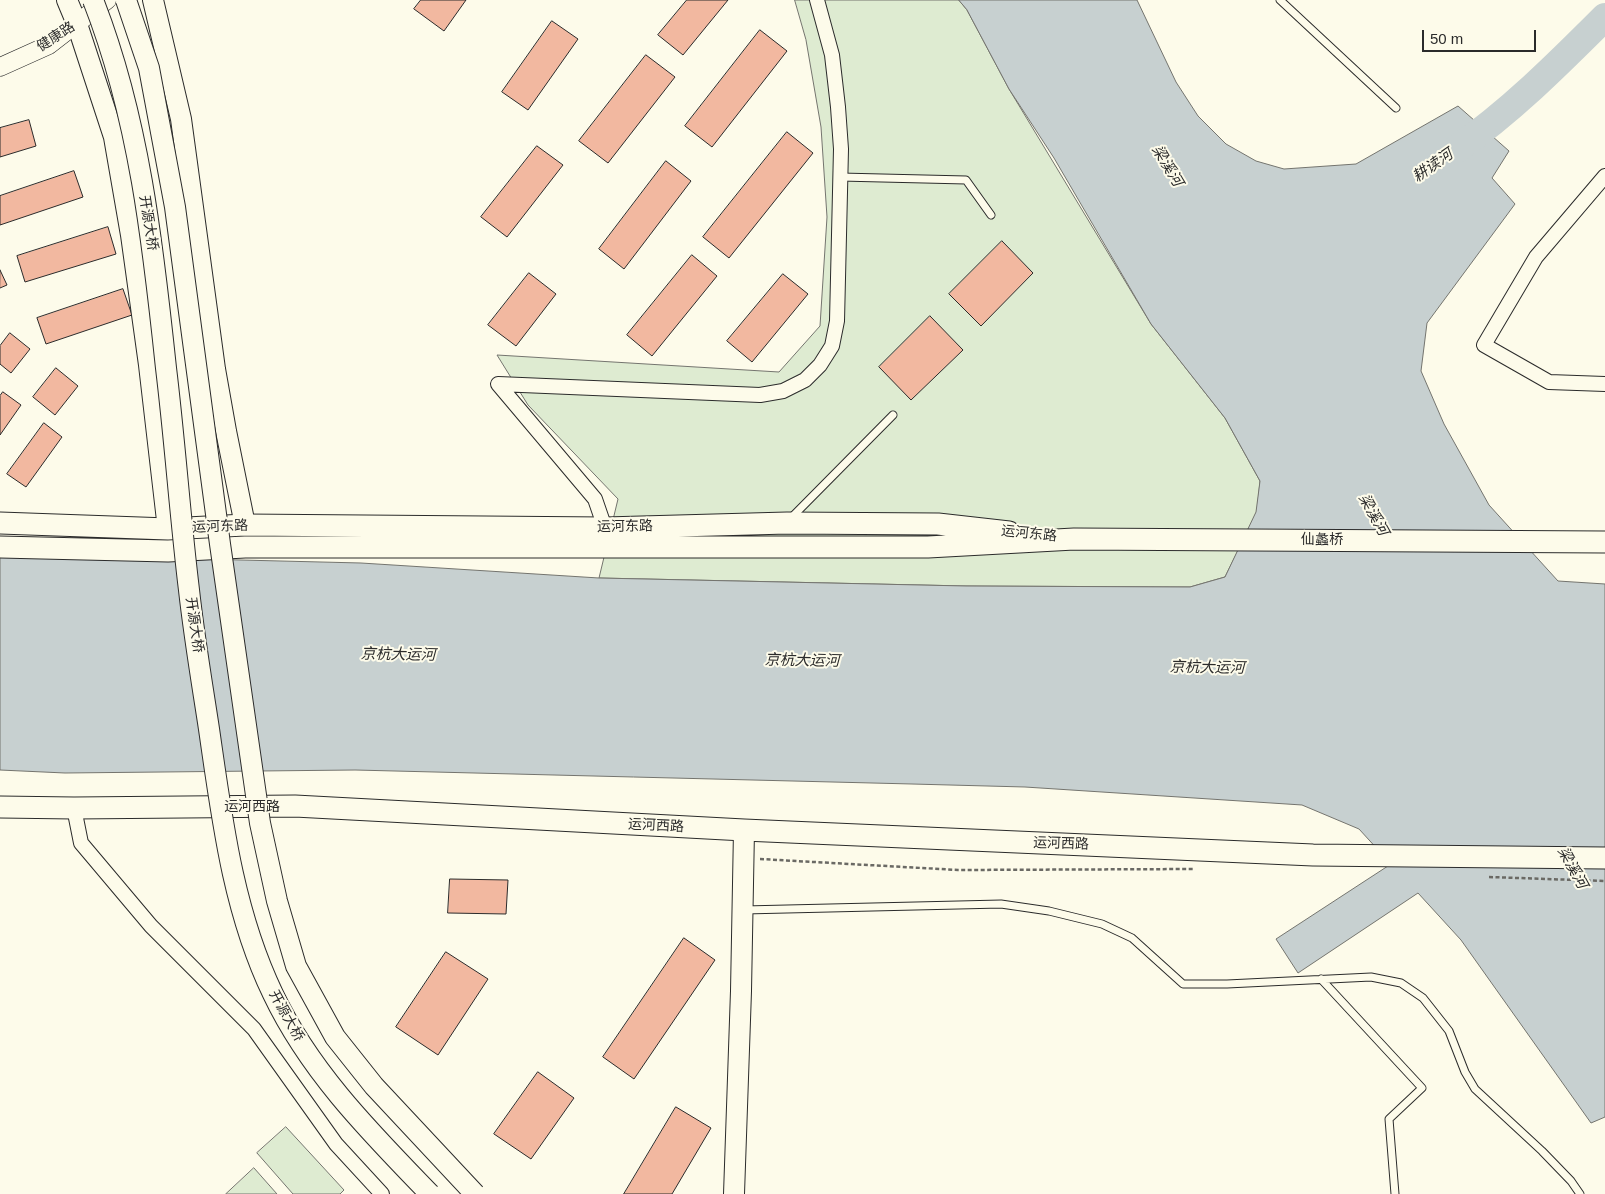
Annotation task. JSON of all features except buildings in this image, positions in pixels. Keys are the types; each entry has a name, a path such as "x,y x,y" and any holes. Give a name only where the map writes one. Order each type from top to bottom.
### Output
{"main road":[{"path":"67,0 114,137 131,234 149,365 168,529"},
{"name":"开源大桥","path":"93,0 106,34 130,118 156,273 189,592 225,837 236,891 253,947 274,996 312,1061 356,1117 430,1194"},
{"path":"126,0 149,68 175,207 225,583 260,822 276,901 296,966 334,1037 374,1086 475,1194"},
{"path":"153,0 181,119 216,369 245,526"},
{"name":"运河东路","path":"0,523 168,529 245,526 605,528 787,523 938,524 1074,539"},
{"name":"运河东路","path":"0,548 168,551 245,548 928,547 1074,539"},
{"name":"仙蠡桥","path":"1074,539 1605,542"},
{"name":"运河西路","path":"0,807 295,806 744,830 1313,855 1605,858"},
{"path":"734,1194 744,830"}],"street":[{"name":"健康路","path":"0,67 49,45 107,0"},
{"path":"605,528 595,499 498,384 760,396 783,391 805,380 820,364 832,346 837,321 841,149 832,55 817,0"},
{"path":"1605,176 1536,257 1484,345 1549,382 1605,384"},
{"path":"74,808 81,843 151,926 254,1029 336,1144 382,1194"}],"lane":[{"path":"1280,0 1396,108"},
{"path":"840,177 966,180 991,215"},
{"path":"787,523 893,414"},
{"path":"742,910 1001,904 1049,911 1102,924 1132,938 1183,984 1227,984 1371,977 1401,983 1423,998 1449,1031 1465,1072 1475,1089 1542,1151 1571,1181 1580,1194"},
{"path":"1321,979 1422,1088 1389,1119 1395,1194"}],"path":[{"path":"743,858 958,870 1196,869"}],"green space":[{"path":"795,0 959,0 967,10 1009,89 1151,324 1225,418 1260,481 1257,512 1225,577 1190,587 966,586 599,578 618,499 528,405 497,355 779,372 820,326 827,217 821,127 806,40"},
{"path":"286,1127 344,1190 340,1194 293,1194 257,1153"},
{"path":"254,1168 277,1194 226,1194"}],"water":[{"path":"959,0 1137,0 1176,82 1198,116 1226,144 1256,161 1284,169 1356,164 1458,106 1509,151 1492,178 1515,204 1427,323 1421,371 1444,424 1489,505 1558,581 1605,584 1605,1117 1591,1123 1461,940 1418,893 1298,973 1276,939 1391,864 1359,829 1302,805 1025,787 355,770 65,773 0,770 0,554 361,563 599,578 966,586 1190,587 1225,577 1256,512 1260,481 1225,418 1151,324 1054,158 1009,89 967,10"}],"waterway":[{"name":"耕读河","path":"1454,151 1514,104 1605,17"}],"water label":[{"name":"梁溪河","path":"1167,166"},
{"name":"梁溪河","path":"1373,515"},
{"name":"京杭大运河","path":"398,655"},
{"name":"京杭大运河","path":"802,661"},
{"name":"京杭大运河","path":"1207,668"},
{"name":"梁溪河","path":"1572,868"}]}
